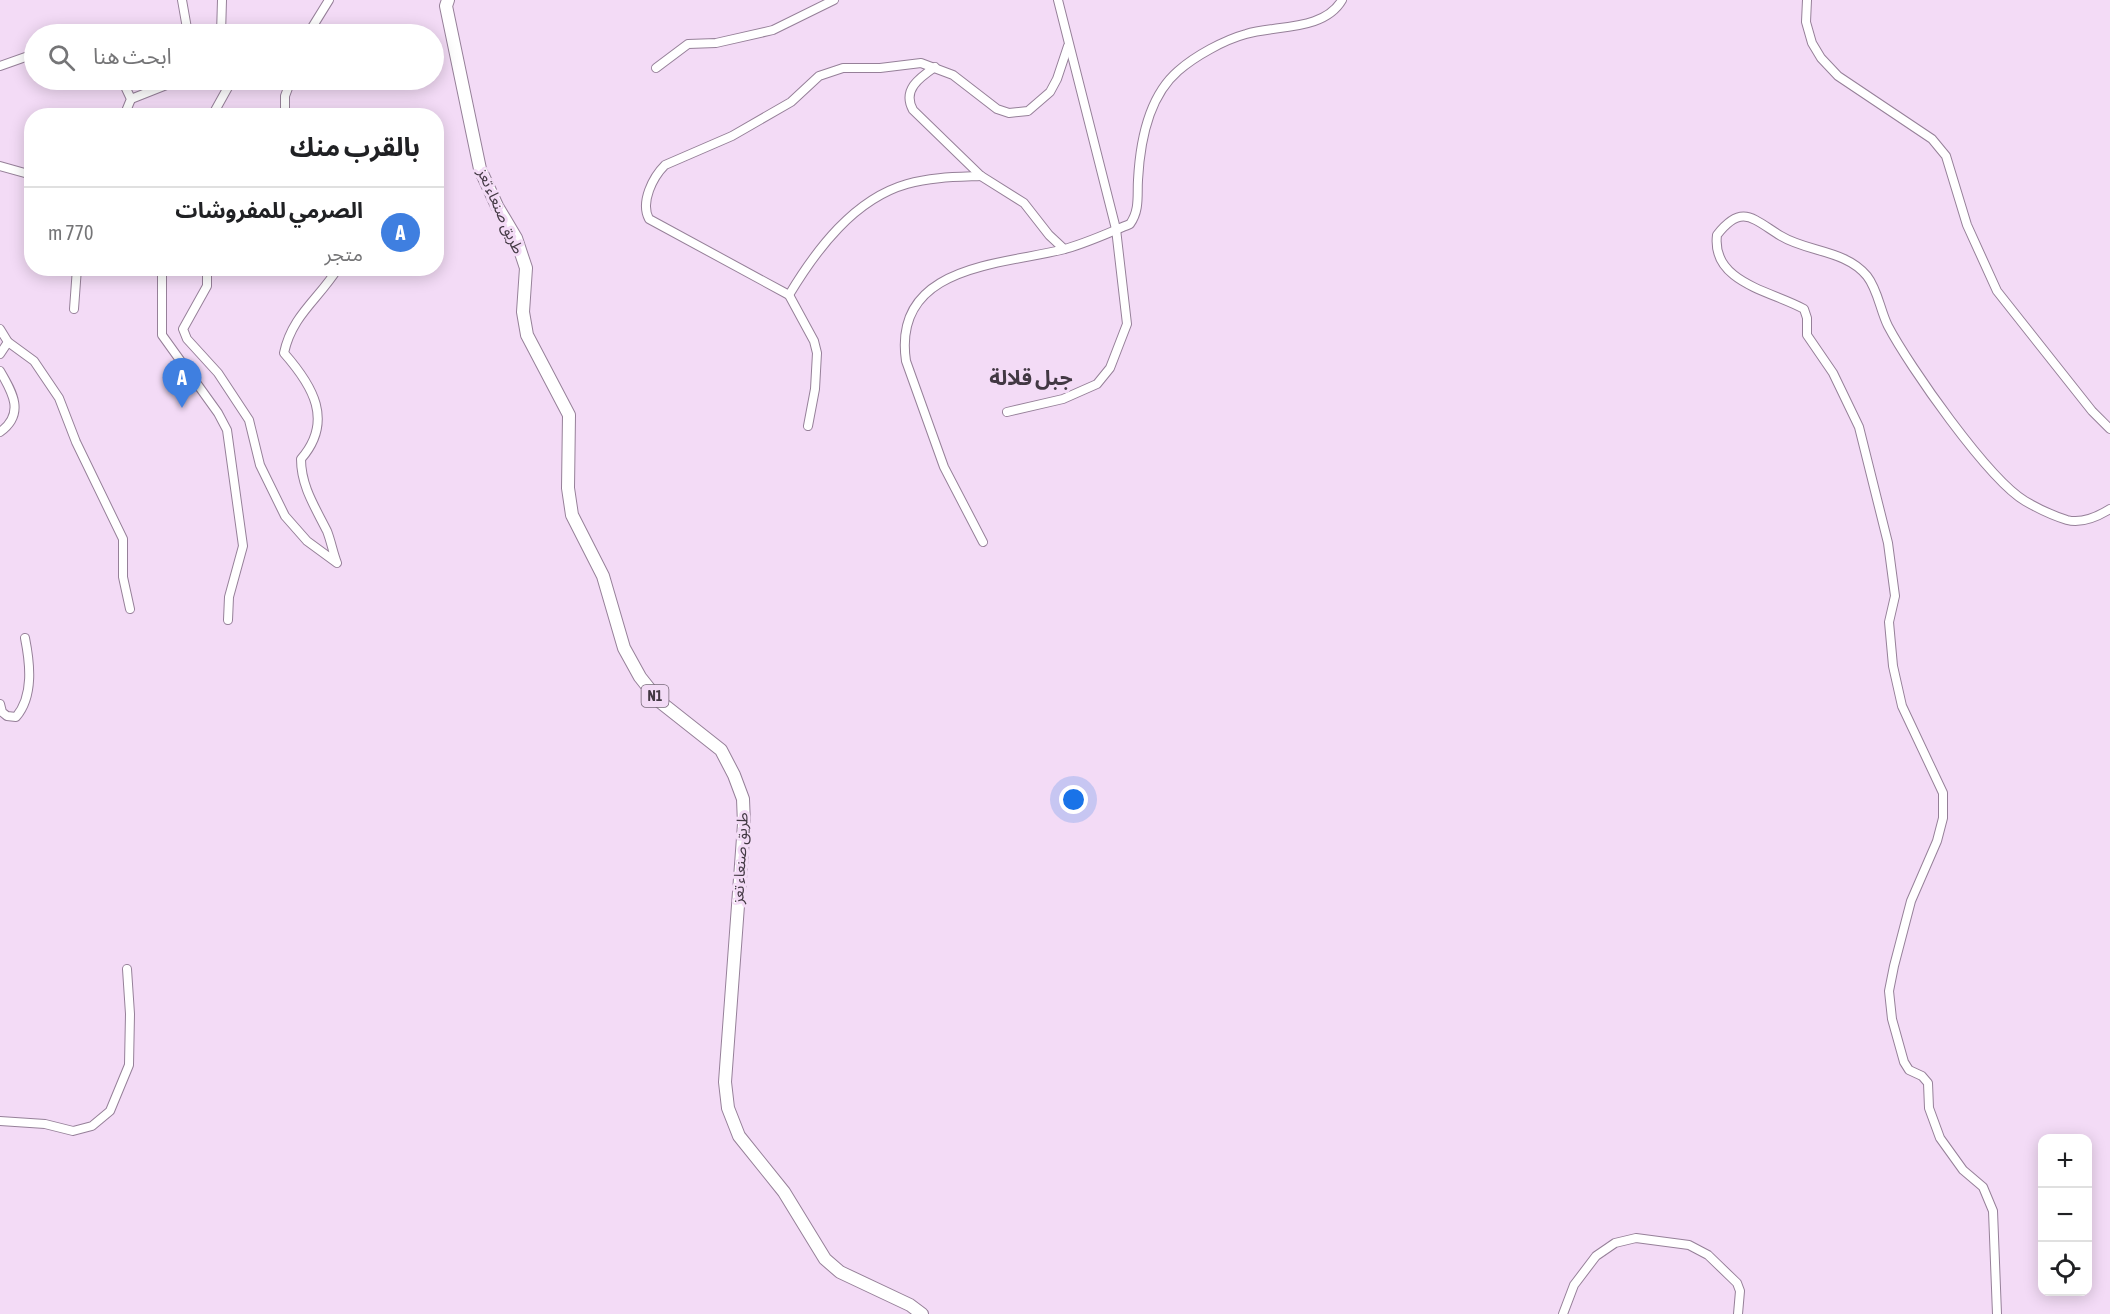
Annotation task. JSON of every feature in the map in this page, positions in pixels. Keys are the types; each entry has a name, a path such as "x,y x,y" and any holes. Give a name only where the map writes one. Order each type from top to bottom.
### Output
{"highway":[{"name":"طريق صنعاء تعز","path":"447,0 446,6 480,169 497,206 516,238 526,268 523,312 527,335 569,415 568,488 572,515 603,576 624,648 640,677 659,701 721,750 734,775 742,799 744,824 725,1082 728,1108 740,1136 784,1192 825,1259 840,1272 910,1305 922,1314"}],"street":[{"path":"182,0 186,24"},
{"path":"221,24 222,0"},
{"path":"314,24 328,0"},
{"path":"656,68 688,44 716,43 773,30 834,0"},
{"path":"1007,412 1063,399 1097,384 1110,368 1127,324 1116,230 1058,0"},
{"path":"983,542 944,467 913,381 904,345 908,326 924,297 948,277 965,269 1064,249 1130,224 1137,214 1138,177 1144,138 1157,95 1166,83 1194,59 1244,34 1310,22 1338,8 1342,0"},
{"path":"1807,0 1806,22 1812,44 1821,58 1838,76 1932,139 1946,156 1967,225 1997,291 2092,411 2110,429"},
{"path":"808,426 815,389 817,353 814,341 789,295 649,219 645,207 658,172 665,165 732,136 791,102 819,76 831,70 921,63 953,75 998,109 1019,113 1028,111 1040,103 1058,79 1068,46"},
{"path":"0,66 24,58"},
{"path":"935,67 915,84 909,93 909,102 914,110 981,176 1024,202 1048,235 1064,249"},
{"path":"127,90 131,99"},
{"path":"127,108 131,99 154,90"},
{"path":"216,108 226,90"},
{"path":"285,108 287,90"},
{"path":"0,166 24,173"},
{"path":"789,295 810,260 832,234 875,199 906,184 981,176"},
{"path":"1997,1314 1993,1211 1989,1197 1983,1187 1963,1170 1940,1138 1929,1108 1928,1083 1922,1076 1909,1070 1904,1062 1892,1018 1889,991 1894,966 1911,901 1937,841 1943,818 1943,794 1902,706 1897,686 1889,622 1895,596 1888,543 1876,488 1856,418 1833,373 1807,335 1808,318 1803,309 1761,293 1728,270 1719,258 1717,235 1727,222 1741,216 1756,218 1798,245 1836,255 1854,264 1868,276 1887,323 1907,359 1999,478 2024,501 2068,520 2093,519 2110,509"},
{"path":"74,309 76,276"},
{"path":"162,276 162,335 218,412 227,430 243,546 230,597 228,620"},
{"path":"207,276 207,286 183,329 187,339 218,373 249,420 260,465 285,516 307,541 337,563 328,533 313,506 301,472 301,459 312,447 319,428 312,390 284,353 287,340 305,306 331,276"},
{"path":"0,329 8,342 34,361 59,398 76,442 123,539 123,577 130,609"},
{"path":"0,354 8,342"},
{"path":"0,371 10,387 15,407 11,424 0,432"},
{"path":"0,704 2,712 7,716 15,717 22,710 28,694 29,656 25,638"},
{"path":"0,1121 45,1124 73,1131 92,1125 110,1111 129,1065 130,1014 127,969"},
{"path":"1563,1314 1574,1286 1596,1256 1615,1242 1636,1238 1689,1245 1708,1255 1737,1283 1740,1291 1738,1314"}],"place":[{"name":"الصرمي للمفروشات","path":"182,408"}],"district":[{"name":"جبل قلالة","path":"1031,377"}]}
